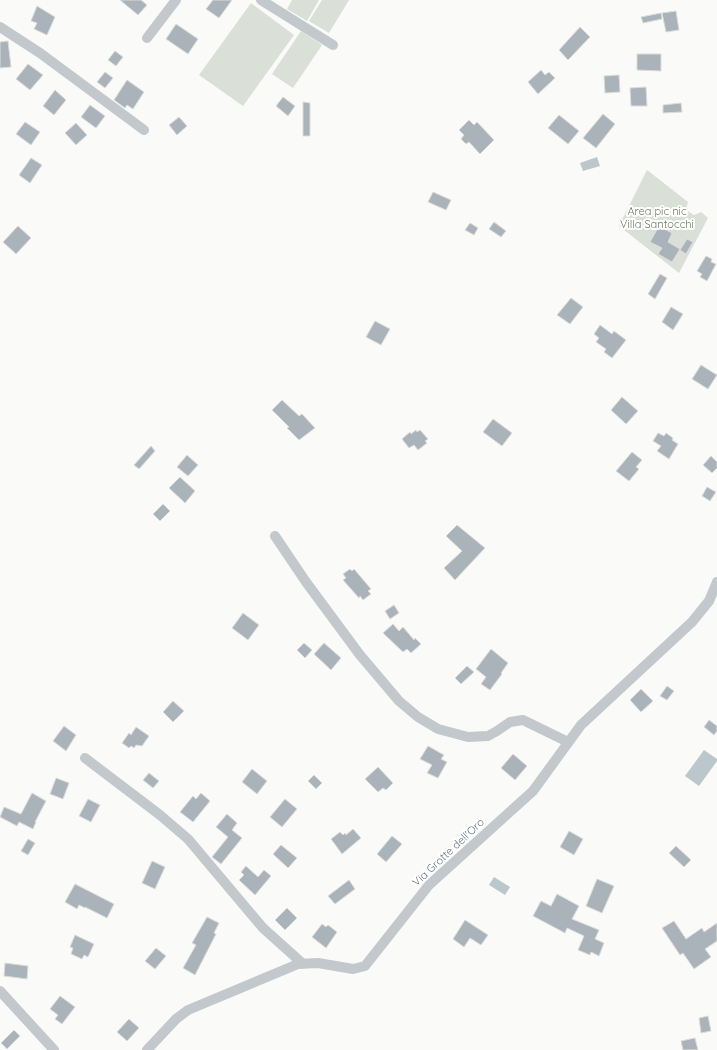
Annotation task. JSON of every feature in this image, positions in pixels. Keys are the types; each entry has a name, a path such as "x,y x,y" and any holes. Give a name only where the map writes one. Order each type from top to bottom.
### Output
{"street":[{"path":"147,38 176,0"},
{"path":"261,0 333,45"},
{"path":"0,27 40,53 144,130"},
{"path":"275,536 306,582 360,655 399,701 418,717 438,729 468,737 488,736 513,721 523,720 568,742"},
{"name":"Via Grotte dell'Oro","path":"147,1050 176,1019 188,1010 302,964 324,964 353,969 364,966 429,885 535,788 581,725 692,622 709,601 717,582"},
{"path":"85,758 160,815 188,839 263,928 302,964"},
{"path":"0,991 54,1050"}],"green space":[{"path":"292,0 319,0 307,21 287,9"},
{"path":"322,0 349,0 329,33 309,21"},
{"path":"251,3 294,35 243,106 199,75"},
{"path":"301,31 322,45 293,88 272,74"},
{"name":"Area pic nic Villa Santocchi","path":"647,170 688,202 686,210 694,215 701,212 708,218 679,273 619,226"}],"shaded area":[{"path":"597,157 600,166 583,171 580,163"},
{"path":"704,750 717,759 717,761 699,786 685,776"},
{"path":"494,877 510,887 505,895 489,885"}],"building":[{"path":"120,0 141,0 147,5 138,15"},
{"path":"213,0 232,0 219,18 206,9"},
{"path":"37,6 55,17 47,35 34,29 37,23 31,21"},
{"path":"676,11 679,30 666,32 662,13"},
{"path":"661,13 662,19 643,23 641,17"},
{"path":"176,24 198,39 188,54 166,39"},
{"path":"580,27 590,37 568,60 559,50"},
{"path":"8,41 11,67 0,68 0,42"},
{"path":"115,51 123,57 116,66 108,60"},
{"path":"637,54 661,54 661,71 637,70"},
{"path":"28,64 43,75 30,90 16,79"},
{"path":"541,70 545,75 549,72 555,78 538,94 528,82"},
{"path":"105,72 113,78 105,88 97,82"},
{"path":"619,75 620,92 605,93 604,76"},
{"path":"127,80 144,92 133,109 127,105 125,108 114,100"},
{"path":"646,87 647,106 631,106 630,88"},
{"path":"55,90 66,100 54,115 43,106"},
{"path":"283,97 295,106 288,116 276,106"},
{"path":"303,102 310,103 310,136 303,136"},
{"path":"681,103 682,112 663,113 663,105"},
{"path":"90,105 105,116 96,128 81,117"},
{"path":"603,114 615,124 596,148 583,138"},
{"path":"559,115 579,131 568,144 548,128"},
{"path":"179,117 187,126 177,135 169,125"},
{"path":"469,120 474,125 477,122 494,140 480,154 469,142 466,144 461,139 464,135 459,130"},
{"path":"25,122 40,132 31,145 16,134"},
{"path":"76,123 87,135 76,145 65,133"},
{"path":"31,158 42,165 30,183 19,175"},
{"path":"433,192 451,200 446,210 428,202"},
{"path":"494,222 506,231 501,237 489,229"},
{"path":"470,223 478,228 474,235 465,230"},
{"path":"18,226 31,238 16,254 3,242"},
{"path":"659,226 672,233 668,242 680,249 672,262 658,254 662,248 650,242"},
{"path":"687,239 693,242 686,254 680,250"},
{"path":"706,256 712,259 711,262 716,264 707,281 700,277 702,274 697,271"},
{"path":"660,274 667,278 655,299 648,294"},
{"path":"571,298 583,307 570,324 557,315"},
{"path":"671,307 683,314 673,330 662,322"},
{"path":"375,321 390,329 381,345 366,337"},
{"path":"600,325 612,334 614,331 626,340 612,358 604,352 606,349 596,342 599,338 594,334"},
{"path":"701,365 717,375 708,389 692,379"},
{"path":"622,397 638,411 626,424 611,410"},
{"path":"282,400 299,416 302,414 315,428 299,440 287,428 289,427 272,410"},
{"path":"493,419 512,433 502,446 483,432"},
{"path":"416,430 417,432 420,430 428,439 425,441 427,443 418,450 414,445 409,448 402,439 410,432 411,434"},
{"path":"658,433 664,436 666,433 678,444 669,459 657,451 661,446 653,441"},
{"path":"151,446 155,451 139,469 134,465"},
{"path":"632,452 642,460 636,467 639,469 629,481 616,471"},
{"path":"187,455 198,465 188,476 177,467"},
{"path":"711,456 717,462 717,468 712,473 703,465"},
{"path":"180,477 195,491 185,503 169,488"},
{"path":"707,487 716,492 710,501 702,496"},
{"path":"163,504 170,511 160,521 153,514"},
{"path":"457,525 485,548 455,580 444,568 462,551 446,536"},
{"path":"350,569 352,571 354,569 371,589 368,591 371,594 363,600 360,596 359,598 343,580 346,578 343,574"},
{"path":"394,605 399,613 390,619 385,611"},
{"path":"243,613 259,625 248,640 232,628"},
{"path":"393,624 399,631 403,627 414,640 415,638 421,644 411,653 407,649 403,652 383,633"},
{"path":"304,643 312,650 305,658 297,650"},
{"path":"324,643 341,658 331,670 314,654"},
{"path":"491,649 508,663 490,690 481,684 486,677 476,669"},
{"path":"467,666 474,672 461,684 455,678"},
{"path":"667,686 674,691 667,700 660,696"},
{"path":"641,689 653,701 641,712 630,700"},
{"path":"173,701 184,711 173,722 163,712"},
{"path":"709,720 717,726 717,731 714,735 704,727"},
{"path":"64,726 76,735 66,751 53,741"},
{"path":"136,727 149,736 142,746 136,745 134,748 131,746 129,748 122,743 129,733 131,735"},
{"path":"428,746 444,755 441,759 447,762 438,778 427,773 432,765 420,759"},
{"path":"513,754 527,766 515,780 501,768"},
{"path":"378,767 393,783 386,790 383,788 378,792 365,779"},
{"path":"252,769 267,781 257,794 242,782"},
{"path":"149,773 159,781 153,788 143,780"},
{"path":"314,775 322,783 316,789 308,781"},
{"path":"56,778 69,783 63,799 50,794"},
{"path":"32,793 46,801 33,829 19,822 17,826 0,817 4,807 21,814"},
{"path":"201,793 210,801 193,822 180,812 193,796 196,799"},
{"path":"88,799 100,805 91,822 79,816"},
{"path":"285,799 297,809 282,827 270,817"},
{"path":"227,814 237,823 232,830 242,838 221,864 212,857 228,837 216,827"},
{"path":"353,829 361,838 342,854 331,839 340,832 343,835 345,833 346,835"},
{"path":"569,831 583,839 574,855 560,847"},
{"path":"392,836 402,844 386,862 377,854"},
{"path":"28,839 35,843 28,855 21,851"},
{"path":"281,845 297,858 288,868 273,854"},
{"path":"676,846 691,860 684,867 669,853"},
{"path":"152,861 165,867 155,889 142,883"},
{"path":"246,866 258,877 264,870 271,876 255,895 239,880 244,875 241,872"},
{"path":"597,879 614,886 602,913 586,906"},
{"path":"349,880 355,889 335,904 328,896"},
{"path":"75,884 114,904 107,918 85,907 79,905 77,909 65,902"},
{"path":"557,894 579,906 572,919 599,930 595,939 604,943 599,956 591,952 590,955 578,950 584,936 567,928 565,933 533,916 541,901 551,906"},
{"path":"287,908 297,918 285,930 275,920"},
{"path":"207,917 219,923 214,933 216,934 195,975 183,968 196,945 192,943"},
{"path":"465,920 488,935 481,945 470,938 464,947 453,939"},
{"path":"674,921 686,939 702,928 704,932 717,923 717,941 705,949 711,957 694,969 683,953 680,955 662,928"},
{"path":"322,924 326,927 328,925 337,932 326,948 312,937"},
{"path":"75,935 94,944 88,957 84,955 82,959 71,954 73,948 70,947"},
{"path":"156,948 166,956 155,969 145,961"},
{"path":"5,963 28,966 27,979 4,976"},
{"path":"60,996 75,1007 62,1024 55,1019 58,1015 50,1009"},
{"path":"708,1016 711,1031 701,1033 699,1018"},
{"path":"129,1019 139,1028 127,1041 117,1032"},
{"path":"14,1030 20,1036 7,1049 1,1043"},
{"path":"695,1038 698,1050 683,1050 681,1041"}]}
